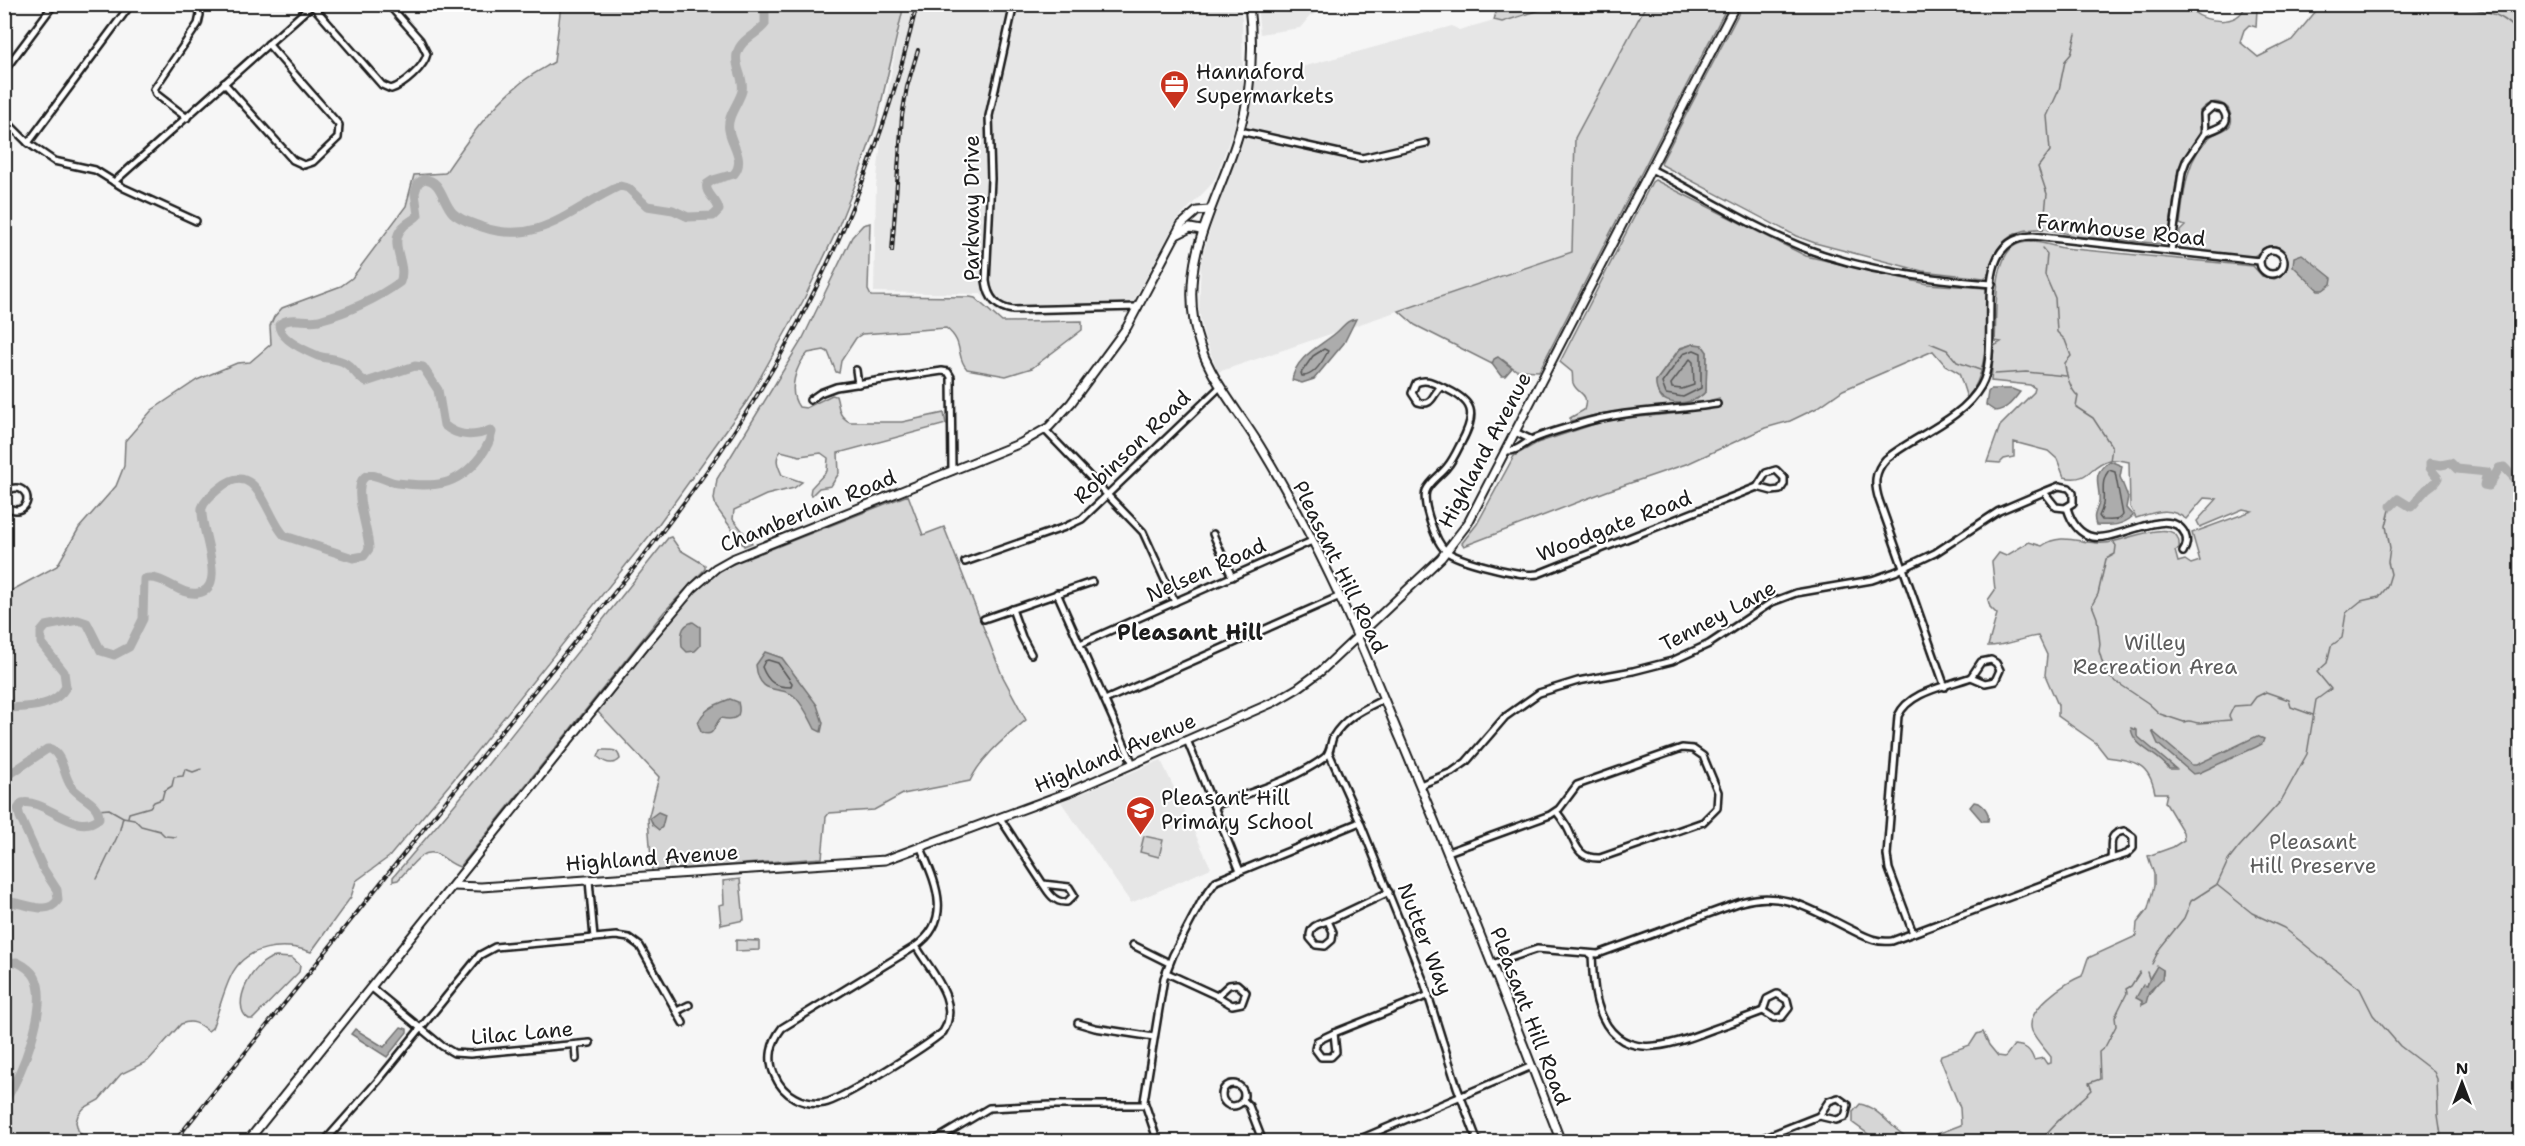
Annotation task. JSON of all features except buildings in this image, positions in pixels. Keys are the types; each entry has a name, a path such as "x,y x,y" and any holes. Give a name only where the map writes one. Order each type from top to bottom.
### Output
{"street":[{"path":"4,9 9,4"},
{"path":"4,72 54,4"},
{"path":"28,143 130,4"},
{"path":"187,118 156,94 154,89 196,28 200,19 198,4"},
{"path":"114,182 312,4 378,81 391,89 399,86 423,63 427,54 423,43 388,4"},
{"name":"Parkway Drive","path":"1014,4 989,116 991,189 986,281 989,295 999,306 1013,310 1138,307"},
{"name":"Pleasant Hill Road","path":"1248,4 1252,55 1240,131 1201,230 1193,266 1192,307 1201,350 1219,387 1260,446 1340,596 1448,852 1561,1142"},
{"name":"Highland Avenue","path":"453,886 481,887 878,861 921,848 1000,818 1133,764 1293,692 1321,671 1358,637 1446,552 1468,523 1736,4"},
{"path":"224,83 293,160 304,165 313,162 338,138 339,126 268,44"},
{"path":"2171,251 2182,172 2186,161 2205,133 2224,125 2226,115 2219,107 2212,107 2205,111 2203,118 2205,133"},
{"path":"4,119 28,143 54,161 91,168 114,182 195,221"},
{"path":"1240,131 1362,158 1426,143"},
{"path":"1651,169 1785,239 1819,253 1927,278 1992,284"},
{"name":"Chamberlain Road","path":"453,886 659,628 686,595 708,574 739,556 1021,443 1045,430 1063,413 1127,327 1181,225 1199,210 1209,210"},
{"path":"1174,237 1190,228 1201,230"},
{"name":"Farmhouse Road","path":"1945,687 1875,484 1877,472 1890,455 1956,412 1980,388 1988,360 1994,263 2001,248 2010,241 2023,237 2048,238 2259,261"},
{"name":"Farmhouse Road","path":"2275,251 2283,257 2284,265 2279,272 2271,275 2264,272 2259,261 2265,252 2275,251"},
{"path":"856,369 858,384"},
{"path":"810,400 828,390 942,371 948,372 951,377 952,471"},
{"path":"1442,387 1426,404 1418,402 1413,396 1412,389 1420,381 1427,381 1442,387 1464,398 1472,414 1468,429 1451,461 1432,482 1426,493 1425,503 1429,515 1439,542 1446,552"},
{"name":"Robinson Road","path":"964,562 1073,524 1090,513 1219,387"},
{"path":"1506,451 1513,451 1532,440 1592,420 1619,414 1676,410 1717,404"},
{"path":"1045,430 1068,457 1143,532 1175,602"},
{"path":"1515,432 1532,440"},
{"name":"Woodgate Road","path":"1446,552 1514,574 1538,574 1757,487 1778,491 1783,486 1784,478 1779,471 1770,471 1765,474 1757,487"},
{"name":"Tenney Lane","path":"1420,785 1466,762 1505,717 1539,693 1578,681 1672,662 1709,644 1780,599 1812,590 1872,580 1903,569 1935,553 1999,511 2044,492 2062,486 2068,488 2074,498 2067,508"},
{"path":"7,488 25,491 28,501 24,507 15,510 7,507 5,498 7,488"},
{"name":"Tenney Lane","path":"2044,492 2056,507 2067,508"},
{"name":"Tenney Lane","path":"2067,508 2078,529 2096,538 2115,536 2153,523 2175,526 2186,536 2187,543 2183,552"},
{"path":"1213,534 1232,577"},
{"name":"Nelsen Road","path":"1080,644 1312,541"},
{"path":"984,619 1092,582"},
{"path":"1057,593 1133,764"},
{"path":"1105,700 1340,596"},
{"path":"1012,609 1031,654"},
{"path":"1913,933 1889,869 1887,855 1899,714 1906,704 1917,697 1971,677 1978,665 1985,661 1993,661 1999,668 1998,678 1991,683 1971,677"},
{"path":"1214,806 1302,771 1329,753 1332,739 1346,720 1384,699"},
{"path":"1187,740 1240,871"},
{"path":"1448,852 1556,811 1577,785 1682,748 1696,750 1704,758 1719,798 1716,810 1703,822 1600,858 1588,857 1579,852 1556,811"},
{"name":"Nutter Way","path":"1329,753 1389,892 1429,995 1478,1142"},
{"path":"1000,818 1043,884 1052,896 1059,902 1067,902 1074,895 1069,887 1043,884"},
{"path":"1158,1142 1144,1105 1154,1037 1167,973 1211,884 1360,822"},
{"path":"1492,964 1537,949 1592,955 1741,902 1766,897 1793,902 1874,940 1892,941 2127,854 2132,850 2134,842 2130,834 2121,831 2113,836 2112,859"},
{"path":"916,946 948,1002 949,1020 943,1032 831,1101 808,1103 788,1093 775,1077 771,1059 774,1042 782,1028 916,946 932,930 939,907 936,882 921,848"},
{"path":"589,880 594,938"},
{"path":"247,1142 453,886"},
{"path":"1328,921 1333,932 1332,938 1327,945 1318,946 1310,938 1311,930 1315,925 1389,892"},
{"path":"324,1142 480,955 488,949 504,945 624,936 637,943 683,1023"},
{"path":"1133,945 1170,963"},
{"path":"1592,955 1596,999 1603,1018 1618,1035 1640,1046 1668,1046 1763,1011"},
{"path":"1167,973 1236,1006 1243,1002 1246,994 1241,985 1233,984 1217,996"},
{"name":"Lilac Lane","path":"372,988 445,1048 458,1054 590,1044"},
{"path":"1334,1033 1336,1052 1328,1058 1321,1057 1315,1048 1317,1041 1334,1033 1429,995"},
{"path":"1774,995 1785,997 1788,1011 1782,1017 1774,1018 1763,1011 1767,999 1774,995"},
{"path":"676,1011 689,1005"},
{"path":"1078,1023 1095,1028 1154,1037"},
{"path":"575,1045 576,1059"},
{"path":"1353,1142 1532,1066"},
{"path":"1233,1084 1239,1086 1244,1091 1243,1100 1238,1105 1228,1105 1222,1097 1224,1088 1233,1084"},
{"path":"1753,1142 1819,1116 1841,1120 1847,1115 1848,1105 1843,1099 1833,1098 1819,1116"},
{"path":"1243,1100 1250,1106 1263,1142"},
{"path":"932,1142 989,1108 1144,1105"},
{"path":"1606,1142 1628,1142"}],"shaded area":[{"path":"1336,4 1310,16 1300,28 1260,34 1257,5"},
{"path":"904,5 1240,5 1243,87 1235,125 1216,177 1177,220 1127,313 1014,316 995,311 981,294 874,292 876,187 884,112"},
{"path":"1556,5 1646,5 1575,138 1573,252 1218,372 1204,336 1199,311 1201,261 1213,219 1245,135 1256,76 1280,73 1452,26 1459,30 1494,20 1502,22"},
{"name":"Pleasant Hill Primary School","path":"1161,760 1211,868 1131,903 1061,802"}],"green space":[{"path":"1498,4 1556,5 1502,22 1494,20"},
{"path":"2192,4 2192,11 2198,15 2220,21 2235,18 2245,7 2251,5 2257,9 2256,27 2249,25 2244,30 2240,42 2258,57 2292,40 2321,5 2520,5 2520,1141 1919,1141 1961,1125 1960,1108 1940,1058 1941,1055 1970,1045 1977,1034 1983,1032 1989,1045 1998,1056 2005,1057 2014,1045 2018,1045 2025,1047 2034,1060 2043,1058 2047,1064 2051,1063 2051,1057 2032,1031 2031,1023 2034,1014 2048,998 2066,984 2082,976 2088,958 2136,936 2137,923 2148,909 2154,886 2154,874 2148,856 2173,847 2184,840 2183,832 2165,802 2167,793 2155,793 2149,775 2144,769 2132,762 2107,757 2096,743 2058,716 2058,705 2045,675 2047,655 2038,636 1988,646 1997,614 1990,607 1988,600 1995,590 1992,562 1999,553 2006,556 2029,542 2042,546 2057,539 2105,543 2162,530 2172,532 2178,538 2179,549 2175,551 2178,562 2185,560 2191,564 2200,561 2192,533 2252,511 2243,509 2200,527 2197,521 2217,499 2204,498 2186,519 2168,511 2136,518 2130,507 2129,462 2109,460 2102,462 2079,478 2064,477 2057,459 2048,451 2014,442 2014,457 2004,459 2000,463 1987,462 2000,426 2034,392 2035,388 2030,385 1991,381 1994,346 2001,342 1995,341 1996,301 2000,270 2005,258 2011,248 2021,243 2037,242 2063,248 2253,266 2262,276 2274,279 2284,272 2288,262 2284,252 2274,246 2265,247 2254,256 2248,257 2180,249 2180,231 2185,226 2180,224 2183,201 2187,178 2195,156 2210,137 2230,126 2231,116 2228,108 2217,102 2206,105 2200,111 2200,134 2178,169 2169,234 2164,244 2074,236 2045,229 2019,232 2000,247 1988,275 1984,278 1922,271 1796,236 1661,163 1743,5","holes":["2157,967 2163,970 2163,975 2143,1003 2138,997 2142,987 2147,987"]},
{"path":"561,5 904,5 876,125 837,230 803,301 747,401 658,525 389,857 356,881 351,897 311,952 289,947 266,949 255,952 237,966 226,988 212,1028 208,1031 192,1022 181,1024 148,1061 121,1074 99,1100 84,1108 78,1115 76,1122 78,1130 84,1138 102,1141 5,1141 5,594 57,566 79,528 116,486 124,466 125,441 152,410 197,380 237,363 250,362 271,344 270,326 282,308 341,286 352,278 406,206 414,175 445,173 471,136 500,102 526,79 554,62"},
{"path":"1646,5 1728,5 1539,371 1516,370 1503,360 1496,358 1492,364 1415,325 1399,311 1572,252 1575,138"},
{"path":"1655,180 1806,256 1927,284 1986,288 1985,350 1980,376 1974,388 1967,398 1959,373 1945,365 1933,351 1843,390 1817,408 1790,421 1765,428 1689,463 1607,491 1464,546 1462,543 1477,524 1514,456 1537,443 1607,420 1681,413 1717,406 1719,398 1685,407 1604,413 1570,421 1570,418 1584,410 1585,399 1573,383 1572,372 1560,362","holes":["1693,344 1702,345 1707,352 1706,391 1697,399 1662,399 1658,393 1656,381 1680,348"]},
{"path":"870,223 868,290 871,296 970,297 975,298 1002,322 1082,321 1082,330 1032,368 1006,376 967,369 961,359 956,339 946,328 862,334 856,338 841,361 839,373 836,372 828,352 824,350 808,353 794,378 795,401 799,407 806,408 832,395 836,396 841,414 850,422 902,422 944,413 946,424 838,453 839,473 831,486 819,488 812,495 810,494 811,488 827,471 828,458 821,453 800,456 781,451 777,460 782,475 802,482 794,488 766,495 734,510 733,519 752,543 744,546 716,507 714,499 717,479 803,338 852,237 863,225"},
{"path":"908,495 923,535 944,527 1002,675 1026,720 987,755 970,781 903,794 874,810 829,813 826,817 822,858 652,871 648,819 659,777 597,711 692,594 715,573"},
{"path":"671,537 680,550 705,565 705,569 664,612 460,867 439,855 427,853 416,860 398,880 393,881 393,877 477,778"},
{"path":"601,750 615,751 620,759 612,763 603,761 598,757"},
{"path":"1144,836 1163,840 1159,857 1140,852"},
{"path":"740,879 744,920 721,925 719,905 724,904 723,881"},
{"path":"736,940 759,941 759,950 736,951"},
{"path":"276,957 292,958 300,965 299,972 253,1019 249,1019 243,1013 241,1004 246,984 260,966"},
{"path":"1860,1104 1868,1106 1901,1133 1916,1141 1868,1141 1868,1134 1853,1123 1853,1112"}],"water":[{"path":"2302,254 2332,278 2331,284 2323,290 2318,290 2293,266 2294,257"},
{"path":"1356,319 1344,343 1314,379 1302,383 1292,380 1298,364 1310,352 1347,322"},
{"path":"1693,344 1702,345 1707,352 1706,391 1692,401 1675,403 1668,401 1661,397 1656,381 1680,349"},
{"path":"1498,357 1512,368 1505,376 1501,376 1492,364"},
{"path":"1991,389 2012,389 2020,392 2006,407 1995,411 1986,405 1988,392"},
{"path":"2110,461 2122,466 2120,477 2128,497 2126,508 2133,516 2116,525 2096,525 2095,516 2099,502 2097,480 2100,471"},
{"path":"693,622 700,627 700,646 695,651 687,652 682,647 682,631"},
{"path":"765,652 782,658 817,705 823,723 821,732 815,729 794,696 771,689 761,682 756,665"},
{"path":"730,699 738,702 737,717 721,718 712,732 706,734 701,732 698,724 703,714"},
{"path":"2131,728 2137,730 2137,736 2176,769 2169,769 2165,763 2141,746 2136,741"},
{"path":"2152,731 2192,765 2257,736 2264,739 2262,744 2256,747 2193,774 2158,744"},
{"path":"1974,802 1985,808 1988,821 1982,821 1970,807"},
{"path":"658,812 665,815 659,830 650,818"},
{"path":"2157,966 2163,970 2162,979 2149,992 2146,1003 2142,1005 2142,1001 2136,998 2143,985 2147,986"},
{"path":"401,1027 407,1029 407,1032 387,1057 351,1034 355,1029 384,1047"}],"waterway":[{"path":"4,708 30,707 46,703 61,694 66,687 64,672 41,643 41,632 46,626 78,620 87,623 101,651 114,655 129,647 143,619 144,579 158,579 191,593 207,589 211,581 212,569 202,508 213,494 234,480 244,480 253,485 285,536 353,558 364,556 369,549 360,495 360,487 365,476 373,475 397,483 433,485 453,480 471,467 486,448 492,432 490,430 467,435 455,432 444,425 438,390 423,367 415,366 366,382 345,363 318,356 294,344 283,335 279,325 288,320 314,321 340,313 371,300 400,282 402,268 397,240 403,227 418,215 415,193 418,183 424,179 435,183 449,208 456,215 482,227 502,232 521,232 555,222 620,186 628,188 647,206 673,210 688,217 713,216 719,210 707,191 707,184 734,174 739,163 729,125 743,86 736,59 737,54 745,41 765,24 765,4"},
{"path":"2461,4 2500,17 2520,34"},
{"path":"2043,230 2047,194 2038,167 2050,151 2047,116 2059,90 2065,61 2071,54 2076,34"},
{"path":"2042,248 2047,254 2045,275 2055,298 2057,332 2065,340 2071,356 2065,363 2065,367 2071,386 2078,396 2076,407 2093,418 2112,447 2110,461"},
{"path":"1930,343 1947,350 1957,362 1980,370"},
{"path":"1995,374 2026,372 2066,376"},
{"path":"2391,506 2398,499 2411,507 2435,483 2438,478 2430,468 2430,463 2441,465 2451,463 2457,469 2487,472 2484,485 2489,486 2499,468 2504,467 2520,484"},
{"path":"2391,506 2386,526 2391,574 2387,587 2379,597 2361,601 2346,613 2342,638 2331,646 2327,663 2317,672 2331,689 2316,700 2307,754 2281,801 2228,861 2217,885 2252,913 2284,928 2360,989 2373,1015 2400,1046 2434,1072 2437,1079 2438,1115 2442,1142"},
{"path":"2113,541 2116,546 2115,554 2106,559 2098,594 2092,605 2097,618 2099,651 2106,675 2148,703 2160,714 2184,722 2203,723 2231,720 2229,716 2234,706 2250,705 2256,697 2266,692 2289,700 2291,707 2313,715"},
{"path":"4,774 13,772 47,749 51,749 61,761 68,782 96,808 99,818 90,823 80,823 40,806 22,803 18,809 20,817 44,870 57,890 58,900 47,908 4,902"},
{"path":"128,817 129,813 150,807 154,802 162,799 164,791 172,786 174,777 183,776 185,769 193,772 201,769"},
{"path":"98,810 109,809 123,817 134,819 141,826 160,831 165,836 176,837"},
{"path":"97,879 119,833 123,817"},
{"path":"2152,964 2160,948 2184,918 2191,901 2216,885"},
{"path":"4,963 17,962 27,968 35,977 39,989 39,1005 31,1041 18,1076 4,1102"},
{"path":"2035,1142 2044,1138 2058,1121 2092,1090 2089,1083 2100,1079 2099,1052 2105,1047 2116,1026 2115,1017 2127,993 2126,989 2131,986 2140,972"},
{"path":"2147,972 2149,978"}],"railway":[{"path":"174,1142 620,585 678,510 733,433 793,332 844,227 886,117 917,4"},
{"path":"892,251 902,116 907,87 918,50"}],"place":[{"name":"Hannaford Supermarkets","path":"1175,110"},
{"name":"Pleasant Hill Primary School","path":"1140,836"}],"district":[{"name":"Pleasant Hill","path":"1190,632"}],"park label":[{"name":"Willey Recreation Area","path":"2155,655"},
{"name":"Pleasant Hill Preserve","path":"2313,854"}]}
